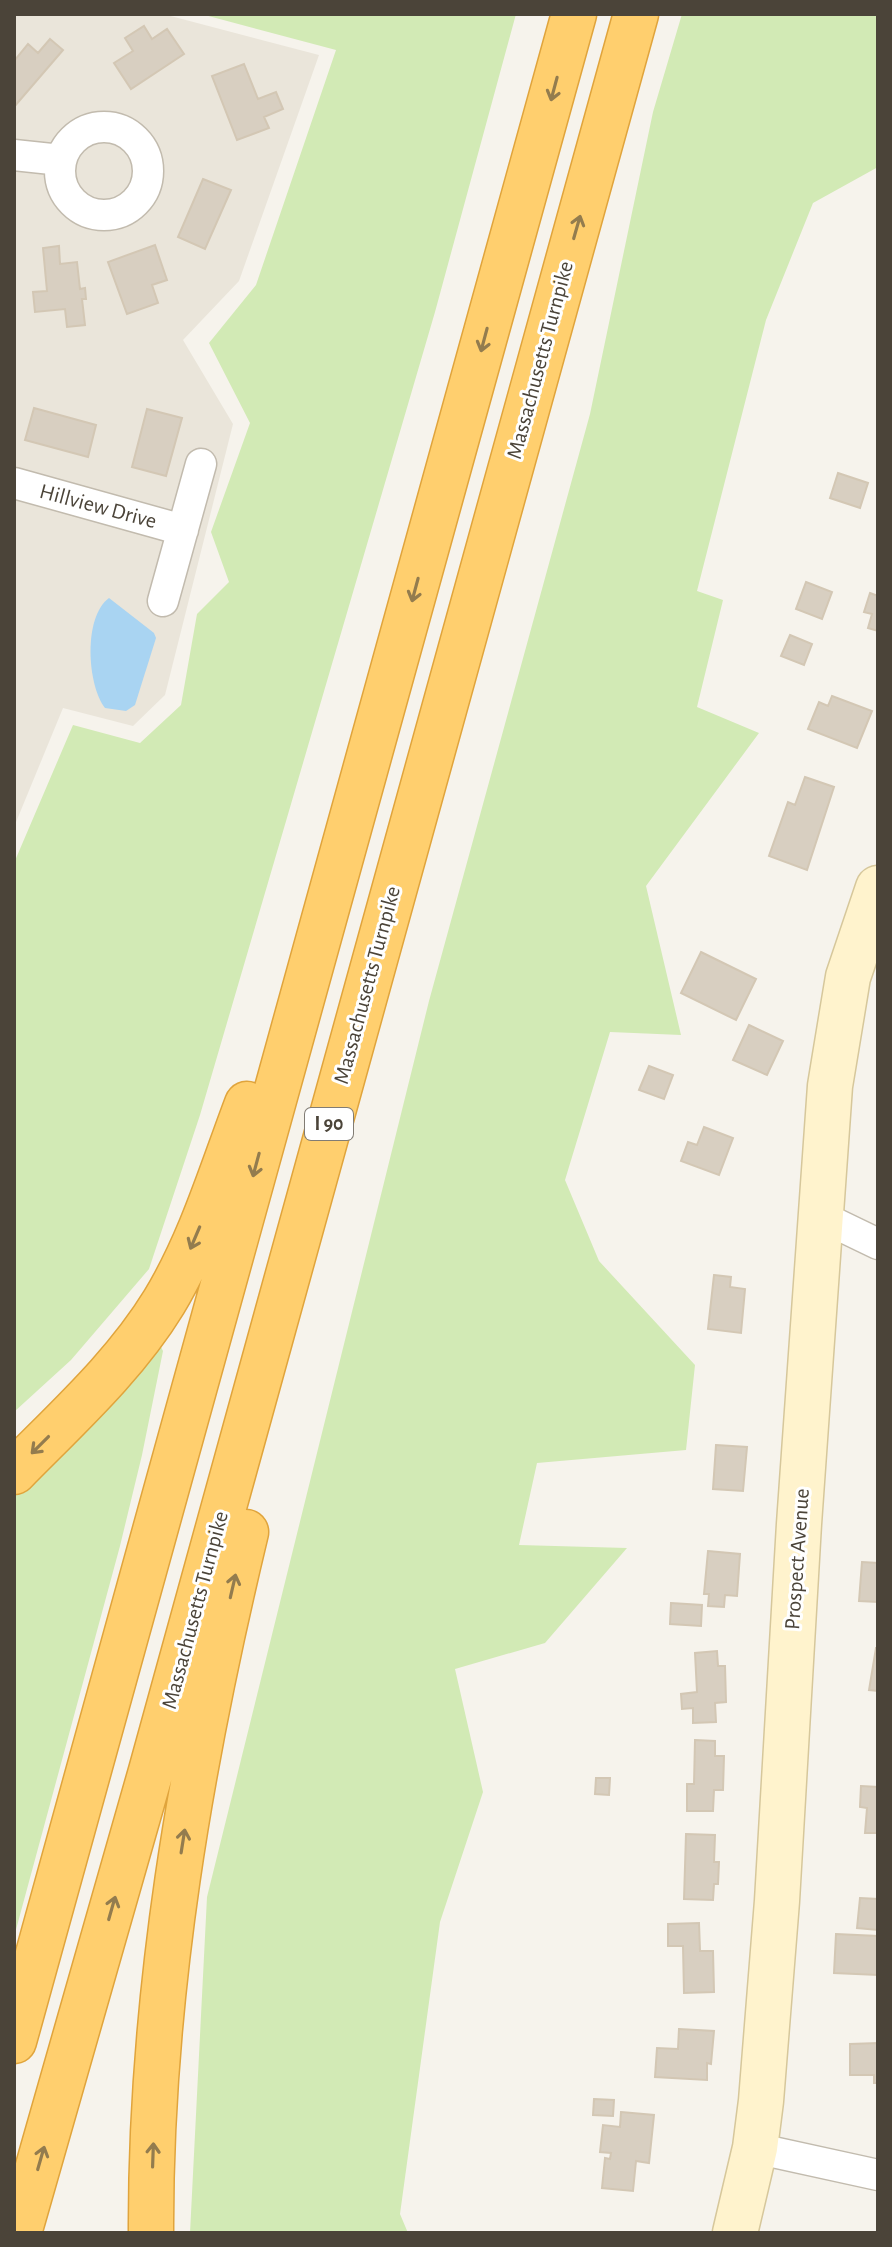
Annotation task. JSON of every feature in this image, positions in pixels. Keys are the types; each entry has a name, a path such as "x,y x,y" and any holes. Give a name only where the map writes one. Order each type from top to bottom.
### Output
{"highway":[{"name":"I 90","path":"14,2041 574,14"},
{"name":"Massachusetts Turnpike","path":"19,2233 159,1741 636,14"},
{"path":"151,2233 156,2078 167,1956 187,1817 221,1643 287,1368 433,804 499,577 527,462 552,314"},
{"path":"14,1472 134,1344 163,1303 184,1265 343,852"}],"street":[{"path":"14,155 61,160"},
{"name":"Hillview Drive","path":"163,601 201,464"},
{"name":"Hillview Drive","path":"14,483 183,530"},
{"name":"Prospect Avenue","path":"735,2233 755,2148 761,2101 829,1102 848,977 878,888"},
{"path":"820,1216 878,1244"},
{"path":"755,2148 878,2175"}],"shaded area":[{"path":"163,14 319,55 239,281 183,340 233,424 165,695 133,726 63,708 14,827 14,15"}],"green space":[{"path":"201,14 516,14 435,312 200,1115 149,1269 71,1360 14,1412 14,863 73,725 140,743 181,705 197,614 229,582 211,532 250,423 209,343 256,285 336,50"},
{"path":"682,14 878,14 878,167 813,203 766,320 697,591 723,600 697,707 759,733 646,886 681,1035 610,1032 565,1180 599,1261 695,1365 686,1450 537,1463 519,1545 627,1548 545,1643 455,1669 483,1792 440,1922 400,2214 408,2233 190,2233 207,1897 429,1001 590,414 653,112"},
{"path":"160,1345 163,1351 120,1546 14,1937 14,1493"}],"water":[{"path":"109,598 154,633 156,638 135,705 126,711 105,708 94,684 90,652 92,635 95,620"}],"building":[{"path":"144,26 152,39 167,29 184,54 131,89 114,63 133,51 125,38"},
{"path":"50,39 63,50 14,107 14,61 28,44 38,53"},
{"path":"244,64 258,99 276,92 283,109 264,117 269,128 237,140 212,76"},
{"path":"203,179 231,190 205,249 178,237"},
{"path":"155,245 167,280 152,285 158,303 127,314 108,262"},
{"path":"59,246 60,264 77,262 80,289 85,288 86,299 82,299 85,325 67,327 65,309 35,312 33,292 47,291 43,248"},
{"path":"34,408 96,425 88,457 25,440"},
{"path":"147,409 182,418 166,476 132,467"},
{"path":"838,473 868,483 860,508 830,498"},
{"path":"806,582 832,592 822,619 796,609"},
{"path":"870,593 878,596 878,631 868,628 872,614 864,612"},
{"path":"790,635 812,644 804,665 781,656"},
{"path":"832,696 872,711 857,748 808,729 819,702 828,706"},
{"path":"805,777 834,787 807,870 769,856 788,802 795,805"},
{"path":"701,952 756,979 736,1020 681,993"},
{"path":"749,1025 783,1041 767,1075 733,1060"},
{"path":"649,1066 673,1075 664,1099 639,1090"},
{"path":"704,1127 733,1138 719,1175 681,1161 688,1142 697,1145"},
{"path":"714,1275 731,1277 730,1287 745,1289 741,1333 708,1329"},
{"path":"716,1445 747,1447 743,1491 713,1489"},
{"path":"708,1551 740,1554 737,1596 725,1595 724,1607 708,1606 709,1594 704,1594"},
{"path":"862,1562 878,1563 878,1602 859,1601"},
{"path":"671,1603 702,1605 701,1626 670,1624"},
{"path":"878,1648 878,1691 869,1690"},
{"path":"717,1651 718,1666 725,1666 726,1702 715,1703 716,1722 693,1723 693,1708 682,1709 681,1694 697,1692 695,1653"},
{"path":"695,1740 715,1741 715,1756 724,1756 723,1790 714,1790 713,1811 687,1811 687,1784 694,1784"},
{"path":"596,1778 610,1778 609,1795 595,1794"},
{"path":"861,1786 878,1787 878,1833 865,1833 867,1808 860,1807"},
{"path":"686,1834 715,1835 714,1862 719,1862 718,1884 714,1884 713,1900 684,1899"},
{"path":"860,1898 878,1899 878,1930 857,1928"},
{"path":"699,1923 700,1951 713,1951 714,1992 684,1993 683,1946 668,1946 668,1924"},
{"path":"836,1934 878,1936 878,1975 834,1973"},
{"path":"679,2029 714,2031 711,2064 707,2063 707,2080 655,2077 657,2048 678,2049"},
{"path":"878,2043 878,2083 874,2083 874,2075 850,2075 850,2044"},
{"path":"594,2099 614,2100 613,2116 593,2115"},
{"path":"621,2112 654,2115 649,2163 636,2161 633,2191 602,2188 605,2158 610,2159 611,2153 600,2152 603,2125 620,2127"}]}
